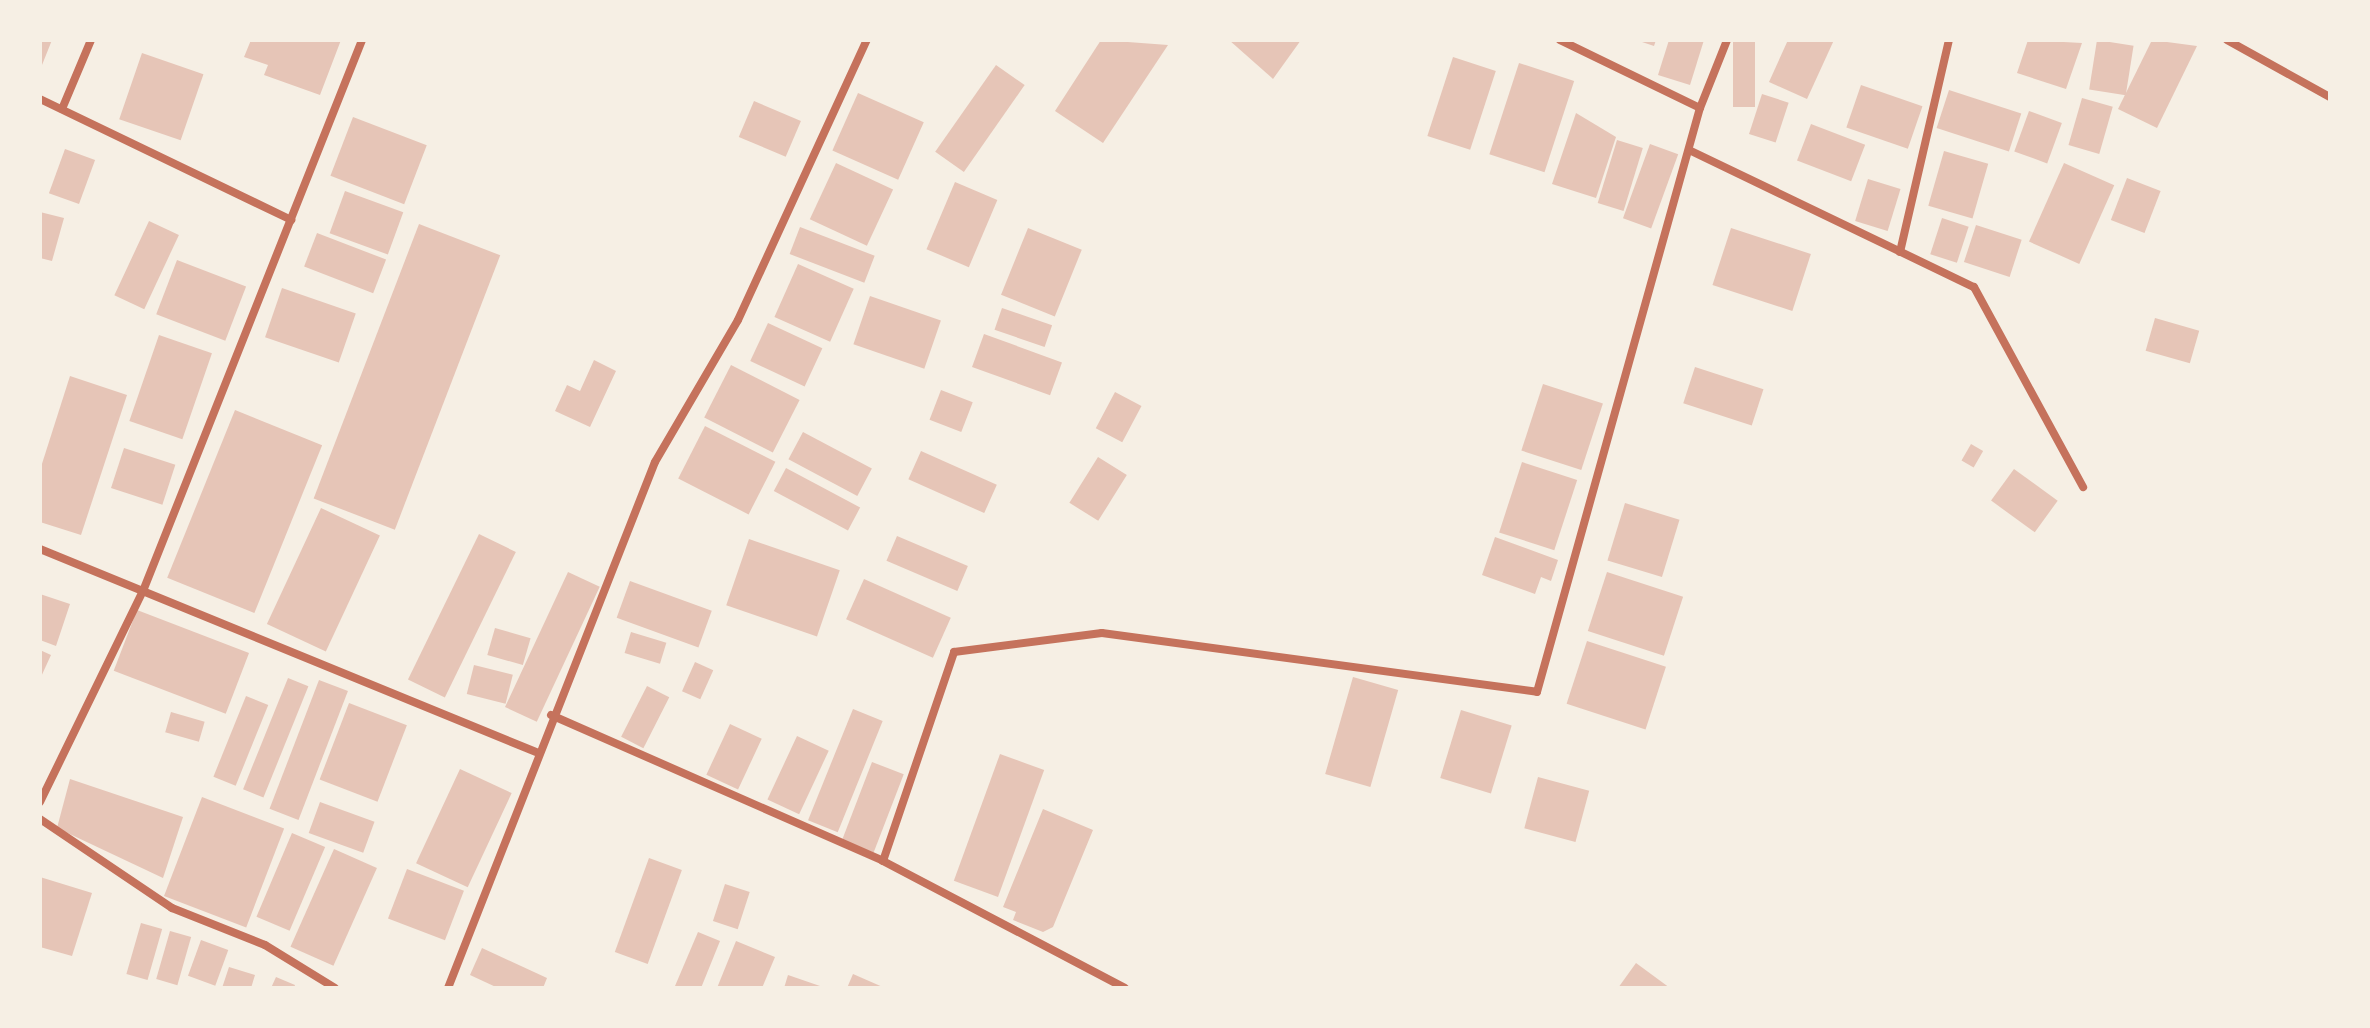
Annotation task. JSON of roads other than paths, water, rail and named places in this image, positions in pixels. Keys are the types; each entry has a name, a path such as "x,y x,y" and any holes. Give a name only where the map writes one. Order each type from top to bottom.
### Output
{"street":[{"path":"62,109 91,40"},
{"path":"40,802 143,591 362,40"},
{"path":"448,988 536,752 655,462 738,320 867,40"},
{"path":"1560,40 1700,108"},
{"path":"883,861 954,652 1102,633 1537,692 1700,108 1727,40"},
{"path":"1900,252 1949,40"},
{"path":"2227,40 2330,97"},
{"path":"40,99 291,220"},
{"path":"1689,150 1974,287 2083,487"},
{"path":"40,549 536,752"},
{"path":"551,715 883,861 1125,988"},
{"path":"40,819 172,908 265,945 335,988"}]}
